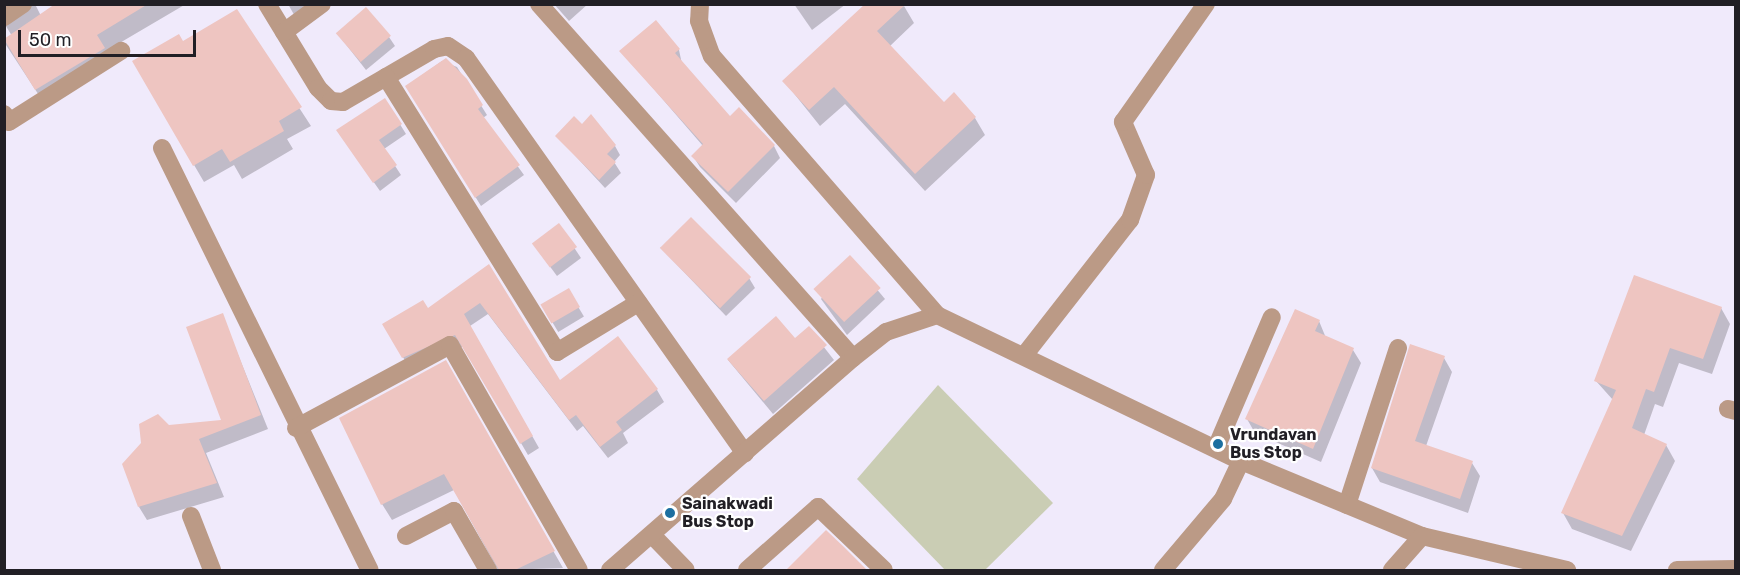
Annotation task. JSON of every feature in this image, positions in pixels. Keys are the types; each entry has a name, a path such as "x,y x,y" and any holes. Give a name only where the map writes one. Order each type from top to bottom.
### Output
{"street":[{"path":"4,17 23,4"},
{"path":"267,4 332,101 343,102 434,49 459,51 745,454"},
{"path":"284,32 322,4"},
{"path":"539,4 853,357"},
{"path":"700,4 699,21 712,56 937,315 1026,353 1241,461 1422,536 1567,570"},
{"path":"1026,353 1130,220 1146,175 1123,122 1206,4"},
{"path":"7,118 122,51"},
{"path":"386,77 557,352 638,303"},
{"path":"162,148 296,428 370,570"},
{"path":"610,570 653,536 853,357 886,332 937,315"},
{"path":"1216,448 1272,317"},
{"path":"296,428 450,345 579,570"},
{"path":"1347,505 1398,348"},
{"path":"1163,570 1223,499 1241,461"},
{"path":"747,570 818,507 885,570"},
{"path":"406,536 454,511 488,570"},
{"path":"191,516 212,570"},
{"path":"653,536 686,570"},
{"path":"1392,570 1422,536"},
{"path":"1677,570 1736,569"}],"green space":[{"path":"938,385 1053,503 985,570 945,570 857,479"}],"building":[{"path":"55,4 148,4 97,35 105,48 35,90 4,39"},
{"path":"865,4 906,4 877,31 944,102 954,92 976,117 915,174 834,87 809,110 782,81"},
{"path":"366,7 391,36 361,62 336,33"},
{"path":"237,9 302,107 279,121 284,131 230,162 222,149 193,166 132,61 179,34 183,41"},
{"path":"656,20 680,49 675,53 730,116 739,107 775,145 728,192 691,156 703,144 619,51"},
{"path":"446,58 467,79 483,105 478,109 520,165 475,198 405,86"},
{"path":"385,98 402,124 379,140 397,165 373,183 336,130"},
{"path":"591,114 616,145 607,154 616,162 599,180 555,136 574,116 582,124"},
{"path":"691,217 751,277 720,308 660,248"},
{"path":"559,223 577,247 550,267 532,243"},
{"path":"850,255 881,288 844,322 813,289"},
{"path":"489,264 560,380 618,336 658,389 616,422 622,430 600,447 576,415 569,420 480,303 464,314 533,436 520,444 455,335 402,358 382,324 423,300 428,308"},
{"path":"1634,275 1722,307 1703,359 1670,348 1654,392 1646,389 1632,428 1667,444 1622,536 1561,513 1616,390 1594,381"},
{"path":"569,288 580,307 551,324 540,304"},
{"path":"1295,309 1320,320 1315,331 1354,348 1313,449 1245,419"},
{"path":"223,313 261,415 199,439 217,483 138,507 122,464 141,443 139,424 158,414 169,425 221,420 186,327"},
{"path":"776,316 795,338 809,326 827,345 764,401 727,359"},
{"path":"1410,344 1445,356 1415,441 1473,461 1460,499 1371,468"},
{"path":"446,360 555,551 515,570 499,570 444,474 381,505 339,418"},
{"path":"826,530 844,547 867,570 786,570"}],"place":[{"name":"Vrundavan Bus Stop","path":"1218,444"},
{"name":"Sainakwadi Bus Stop","path":"670,513"}]}
